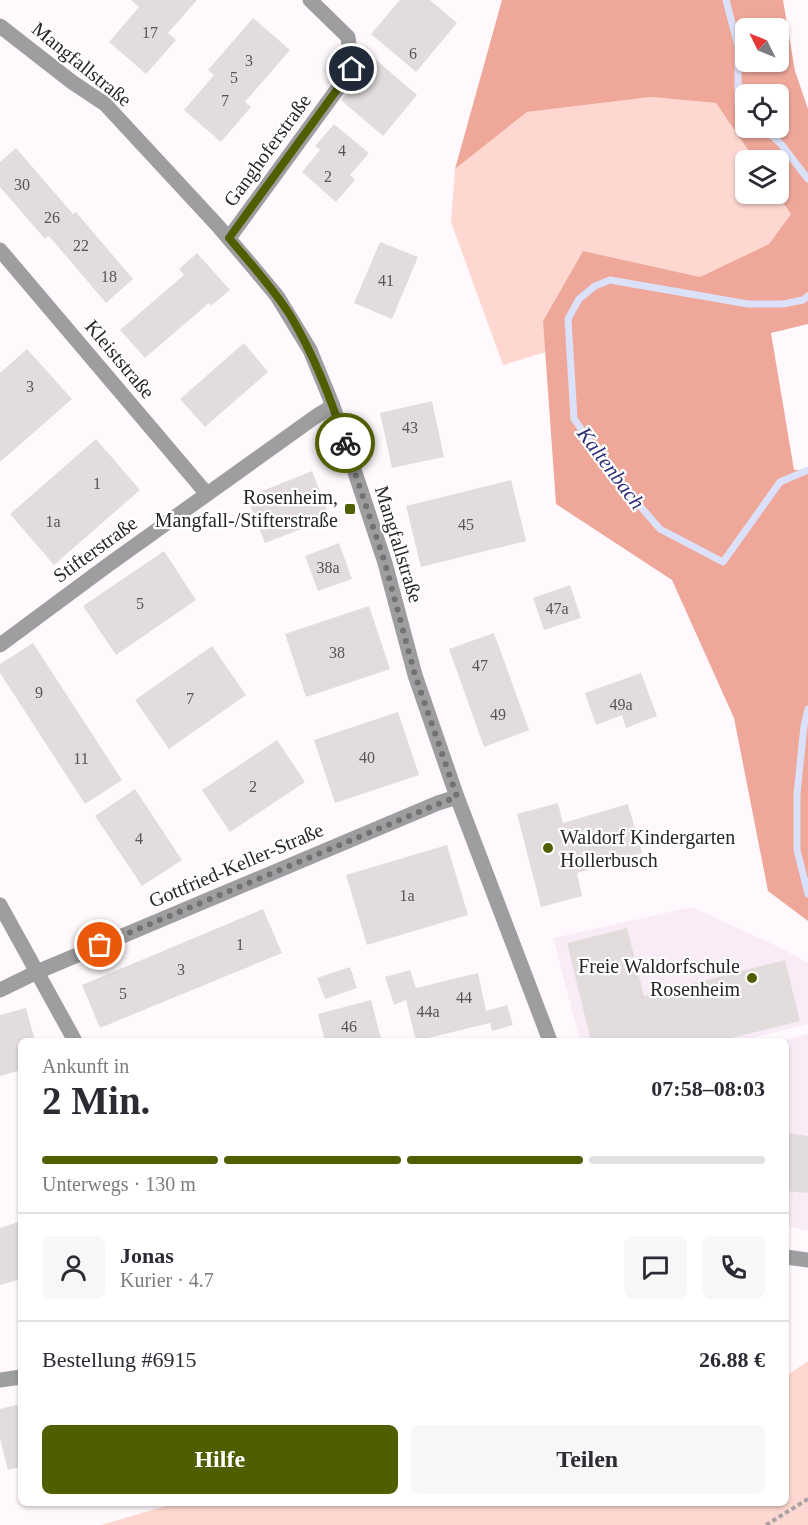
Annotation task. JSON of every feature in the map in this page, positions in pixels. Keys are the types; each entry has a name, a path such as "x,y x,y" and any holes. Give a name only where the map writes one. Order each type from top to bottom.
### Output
{"street":[{"name":"Ganghoferstraße","path":"229,238 352,69 348,37 310,0"},
{"name":"Mangfallstraße","path":"0,26 105,104 229,238 277,297 310,350 333,406 385,563 415,675 457,797 549,1038"},
{"name":"Kleiststraße","path":"0,250 207,494"},
{"name":"Stifterstraße","path":"0,645 108,565 333,406"},
{"name":"Gottfried-Keller-Straße","path":"0,990 37,972 457,797"},
{"path":"0,905 73,1038"},
{"path":"789,1257 808,1260"},
{"path":"0,1380 18,1377"}],"path":[{"path":"766,1525 808,1499"}],"shaded area":[{"path":"502,0 783,0 786,18 735,18 735,72 789,72 789,36 795,71 808,109 808,324 771,333 794,470 808,470 808,921 768,891 734,718 672,580 556,504 543,321 583,251 700,277 769,244 791,214 784,204 789,204 789,150 748,150 740,138 789,138 789,84 735,84 735,131 716,103 651,97 527,112 455,169"},
{"path":"651,97 716,103 735,131 735,138 740,138 748,150 735,150 735,204 784,204 791,214 769,244 700,277 583,251 543,321 546,352 503,365 451,222 455,169 527,112"},
{"path":"692,907 808,963 808,1024 752,1038 579,1038 553,938"},
{"path":"808,1034 808,1231 789,1227 789,1039"},
{"path":"808,1361 808,1525 101,1525 166,1506 789,1506 789,1374"}],"building":[{"path":"131,0 197,0 168,33 176,40 146,74 109,42 139,7"},
{"path":"400,0 430,0 457,23 416,72 371,34"},
{"path":"253,18 290,50 245,102 251,107 221,142 184,110 214,75 208,70"},
{"path":"375,59 417,95 383,136 341,100"},
{"path":"334,124 369,153 350,175 355,180 336,202 302,172 320,150 315,146"},
{"path":"16,148 73,214 76,212 133,279 106,303 49,236 45,239 0,187 0,162"},
{"path":"380,242 418,257 392,319 354,303"},
{"path":"197,253 230,290 211,306 209,303 145,358 120,330 184,275 179,269"},
{"path":"244,343 268,372 205,427 180,399"},
{"path":"27,349 72,399 0,462 0,373"},
{"path":"432,401 444,457 392,468 380,413"},
{"path":"96,439 140,490 54,565 10,514"},
{"path":"312,471 330,518 265,543 247,497"},
{"path":"511,480 526,541 421,567 406,506"},
{"path":"339,543 352,579 318,591 305,556"},
{"path":"164,551 196,600 116,655 83,606"},
{"path":"570,585 581,618 544,630 533,598"},
{"path":"369,606 390,669 306,697 285,634"},
{"path":"494,633 529,730 484,747 449,649"},
{"path":"33,643 122,780 85,804 0,673 0,664"},
{"path":"212,646 246,695 169,749 135,700"},
{"path":"641,673 657,716 626,728 622,715 596,725 585,693"},
{"path":"398,712 419,775 335,803 314,740"},
{"path":"277,740 305,782 230,832 202,790"},
{"path":"135,789 182,860 142,886 95,816"},
{"path":"558,803 563,823 628,804 642,853 577,873 582,896 541,907 517,814"},
{"path":"447,845 468,915 367,945 346,875"},
{"path":"263,909 282,953 100,1028 82,985"},
{"name":"Freie Waldorfschule Rosenheim","path":"627,928 644,996 785,960 800,1021 731,1038 590,1038 567,943"},
{"path":"350,967 357,988 325,999 317,978"},
{"path":"410,970 416,988 478,973 486,1011 507,1005 513,1025 492,1031 490,1023 428,1038 415,1038 406,1000 394,1005 385,977"},
{"path":"371,1000 381,1038 324,1038 318,1014"},
{"path":"26,1008 34,1038 18,1038 18,1071 0,1076 0,1015"},
{"path":"789,1133 808,1136 808,1193 789,1191"},
{"path":"18,1222 18,1280 0,1285 0,1228"},
{"path":"18,1405 18,1468 8,1470 0,1438 0,1409"}],"waterway":[{"name":"Kaltenbach","path":"726,0 738,46 738,84"},
{"name":"Kaltenbach","path":"774,138 808,179"},
{"name":"Kaltenbach","path":"808,296 803,300 783,304 748,304 610,280 595,286 579,299 568,319 574,419 620,483 660,529 723,562 780,482 808,470"},
{"name":"Kaltenbach","path":"808,709 797,794 797,850 808,894"}],"way so far":[{"path":"100,945 457,797 415,675 385,563 345,443"}],"place":[{"name":"Rosenheim, Mangfall-/Stifterstraße","path":"350,509"},
{"name":"Waldorf Kindergarten Hollerbusch","path":"548,848"},
{"name":"Freie Waldorfschule Rosenheim","path":"752,978"}],"route":[{"path":"345,443 333,406 310,350 277,297 229,238 352,69"}]}
